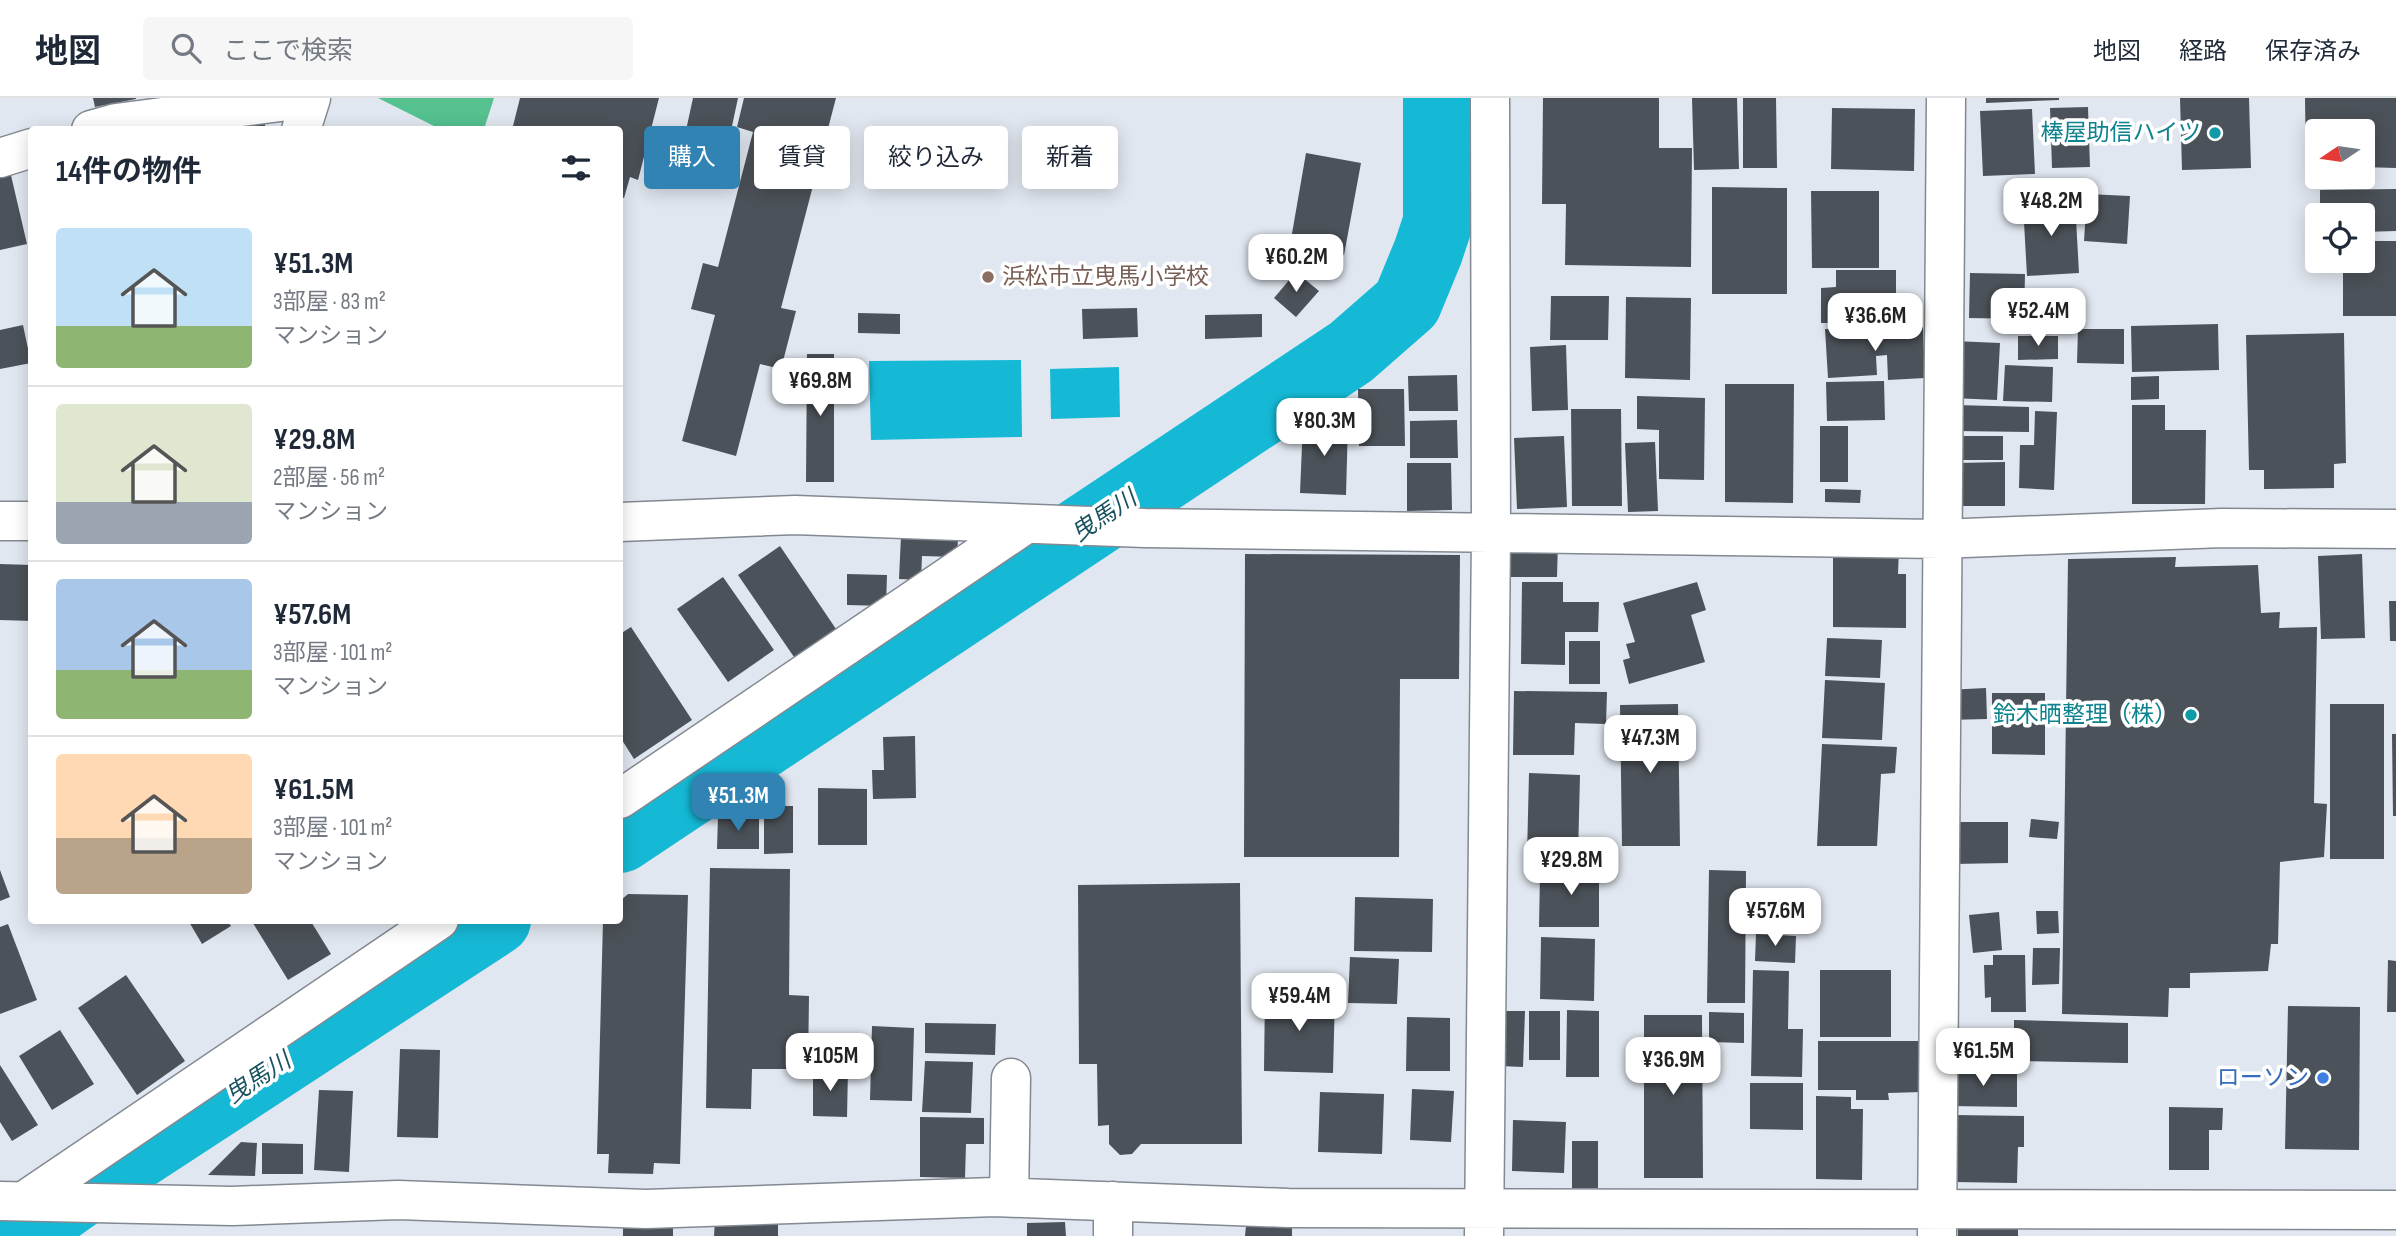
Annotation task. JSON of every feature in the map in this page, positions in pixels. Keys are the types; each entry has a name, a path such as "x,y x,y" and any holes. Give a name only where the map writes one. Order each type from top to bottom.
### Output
{"street":[{"path":"105,126 311,98 302,126"},
{"path":"1484,1221 1491,533 1490,98"},
{"path":"1937,1223 1940,539 1946,98"},
{"path":"0,158 28,149"},
{"path":"623,522 795,515 1142,527 1940,539 2222,528 2396,528"},
{"path":"0,521 28,521"},
{"path":"623,797 1034,524"},
{"path":"14,1202 433,924"},
{"path":"1009,1197 1011,1078"},
{"path":"14,1202 97,1203 155,1220 232,1206 398,1200 646,1209 697,1222 1009,1197 1113,1219 1327,1222 1937,1223 2396,1210"}],"green space":[{"path":"378,98 494,98 485,126 434,126"}],"water":[{"path":"1021,360 1022,437 871,440 869,361"},
{"path":"1119,367 1120,417 1051,419 1050,369"}],"building":[{"path":"93,98 136,98 136,99 95,107"},
{"path":"520,98 659,98 652,126 644,126 644,157 638,180 630,177 624,198 623,126 513,126"},
{"path":"693,98 738,98 732,126 687,126"},
{"path":"744,98 836,98 829,126 754,126 754,189 812,189 781,308 796,311 781,369 760,364 736,456 682,441 715,315 691,309 703,263 718,267 753,132 737,126"},
{"path":"1543,98 1659,98 1659,148 1692,148 1691,267 1565,265 1566,204 1542,204"},
{"path":"1692,98 1737,98 1739,169 1694,170"},
{"path":"1743,98 1776,98 1777,168 1743,168"},
{"path":"1986,98 2059,98 2059,100 1986,103"},
{"name":"棒屋助信ハイツ","path":"2180,98 2249,98 2251,168 2182,170"},
{"path":"2305,98 2396,98 2396,168 2375,167 2375,119 2305,119"},
{"path":"2088,107 2090,167 2052,168 2050,108"},
{"path":"1832,108 1915,109 1914,171 1831,169"},
{"path":"2032,109 2035,174 1983,176 1980,111"},
{"path":"265,124 265,126 233,126"},
{"path":"1306,153 1361,163 1344,255 1290,245"},
{"path":"10,171 27,244 0,250 0,173"},
{"path":"1712,187 1787,188 1787,294 1712,294"},
{"path":"2396,189 2396,231 2375,232 2375,203 2320,203 2320,190"},
{"path":"1811,191 1879,191 1879,268 1812,268"},
{"path":"2087,194 2130,196 2127,244 2084,241"},
{"path":"2075,201 2079,273 2027,276 2023,204"},
{"path":"2375,241 2396,241 2396,316 2343,316 2343,273 2375,273"},
{"path":"1836,270 1896,270 1896,323 1821,323 1821,288 1836,287"},
{"path":"1296,272 1319,291 1296,317 1274,298"},
{"path":"1970,273 2025,274 2024,319 1969,318"},
{"path":"1551,296 1609,296 1608,340 1550,340"},
{"path":"1626,297 1691,298 1690,380 1625,378"},
{"path":"1137,308 1138,337 1083,339 1082,309"},
{"path":"858,313 900,314 900,334 858,333"},
{"path":"1262,314 1262,337 1205,339 1205,315"},
{"path":"2218,324 2219,370 2132,372 2131,326"},
{"path":"23,325 28,364 0,369 0,330"},
{"path":"1877,327 1878,337 1890,337 1890,329 1923,327 1925,378 1888,380 1887,355 1876,356 1877,375 1828,378 1825,329"},
{"path":"2078,329 2124,329 2124,364 2077,363"},
{"path":"2344,333 2346,463 2334,464 2334,488 2264,489 2264,470 2249,470 2246,335"},
{"path":"2018,336 2058,336 2058,359 2018,360"},
{"path":"1954,341 2000,343 1997,400 1952,398"},
{"path":"1566,345 1568,410 1532,411 1530,347"},
{"path":"807,354 834,354 834,482 806,482"},
{"path":"2005,365 2053,367 2052,402 2003,401"},
{"path":"1457,375 1458,411 1409,411 1408,376"},
{"path":"2159,376 2159,399 2131,400 2131,377"},
{"path":"1884,381 1885,420 1827,421 1826,382"},
{"path":"1725,384 1794,384 1793,503 1725,502"},
{"path":"1358,389 1404,389 1405,446 1359,446"},
{"path":"1637,396 1705,398 1704,480 1659,479 1659,430 1637,429"},
{"path":"1956,405 2029,407 2029,432 1956,431"},
{"path":"2132,405 2165,405 2165,430 2206,430 2205,504 2132,504"},
{"path":"1571,409 1621,409 1622,506 1572,506"},
{"path":"2035,411 2057,412 2054,490 2019,488 2020,445 2034,445"},
{"path":"1457,420 1458,458 1410,458 1410,421"},
{"path":"1303,421 1348,423 1346,495 1300,493"},
{"path":"1820,426 1848,426 1848,482 1820,482"},
{"path":"1564,436 1567,507 1517,509 1514,438"},
{"path":"1958,436 2003,436 2003,460 1958,460"},
{"path":"1655,442 1658,511 1628,512 1625,443"},
{"path":"2005,462 2005,506 1958,506 1957,463"},
{"path":"1407,463 1451,463 1452,510 1407,511"},
{"path":"1825,489 1861,490 1860,503 1825,502"},
{"path":"901,536 958,539 957,557 922,556 921,580 899,579"},
{"path":"1506,540 1558,540 1557,577 1506,577"},
{"path":"780,546 836,629 794,657 738,575"},
{"path":"1833,546 1899,546 1898,574 1906,574 1906,628 1833,627"},
{"path":"1245,554 1460,555 1459,679 1400,679 1399,857 1244,857"},
{"path":"2362,554 2365,638 2321,639 2318,556"},
{"name":"鈴木晒整理（株）","path":"2176,557 2175,567 2258,565 2261,613 2280,612 2279,628 2317,627 2314,803 2327,804 2324,857 2280,862 2278,944 2271,944 2268,971 2190,973 2190,988 2169,988 2168,1017 2062,1014 2068,559"},
{"path":"0,564 28,565 28,621 0,620"},
{"path":"847,574 887,575 886,606 847,605"},
{"path":"723,577 774,650 728,682 677,609"},
{"path":"1522,582 1563,582 1563,602 1599,602 1598,632 1565,632 1565,665 1521,664"},
{"path":"1697,582 1706,610 1691,615 1705,662 1629,684 1623,660 1630,658 1626,644 1635,642 1623,603"},
{"path":"2389,601 2396,601 2396,641 2390,641"},
{"path":"631,627 692,720 634,759 623,742 623,632"},
{"path":"1827,638 1882,640 1880,678 1825,676"},
{"path":"1569,641 1600,641 1600,684 1569,684"},
{"path":"1825,680 1885,683 1882,740 1822,738"},
{"path":"1986,688 1987,719 1947,720 1946,690"},
{"path":"1514,691 1607,692 1606,724 1575,723 1574,755 1513,755"},
{"path":"1992,693 2045,693 2045,755 1992,754"},
{"path":"1678,704 1680,846 1622,846 1620,705"},
{"path":"2330,704 2384,704 2384,859 2330,859"},
{"path":"2392,734 2396,734 2396,816 2393,816"},
{"path":"915,736 916,798 873,799 872,770 884,770 883,737"},
{"path":"1822,744 1897,747 1895,773 1881,774 1877,846 1817,846"},
{"path":"1529,773 1580,775 1578,856 1527,855"},
{"path":"818,788 867,789 867,845 818,845"},
{"path":"764,806 793,806 793,853 764,854"},
{"path":"718,816 759,817 759,849 717,849"},
{"path":"2031,819 2059,822 2057,839 2029,837"},
{"path":"1952,822 2008,822 2008,863 1953,864"},
{"path":"1572,861 1599,862 1599,927 1539,927 1540,874 1571,874"},
{"path":"710,868 790,869 789,995 809,996 808,1069 752,1069 751,1109 706,1108"},
{"path":"0,870 10,897 0,901"},
{"path":"1709,870 1746,871 1745,1003 1707,1003"},
{"path":"1240,883 1242,1144 1141,1144 1132,1154 1120,1155 1109,1144 1109,1125 1098,1126 1097,1064 1079,1064 1078,885"},
{"path":"628,894 688,895 680,1164 654,1163 653,1174 608,1173 609,1154 597,1154 603,924 623,924 623,898"},
{"path":"1355,897 1433,899 1432,952 1354,951"},
{"path":"2036,911 2058,911 2059,933 2037,934"},
{"path":"1999,912 2002,950 1973,953 1969,915"},
{"path":"8,924 37,1000 0,1014 0,927"},
{"path":"190,924 230,924 231,926 202,944"},
{"path":"253,924 312,924 331,954 288,980"},
{"path":"1756,934 1796,936 1795,963 1755,961"},
{"path":"1541,937 1595,939 1594,1001 1540,999"},
{"path":"2033,948 2060,948 2059,984 2032,985"},
{"path":"1993,955 2025,955 2026,1012 1991,1012 1991,997 1985,998 1984,965 1993,965"},
{"path":"1350,957 1399,959 1397,1004 1348,1003"},
{"path":"2388,960 2396,961 2396,1012 2387,1012"},
{"path":"1753,970 1789,971 1788,1029 1803,1029 1802,1077 1751,1076"},
{"path":"1820,970 1891,970 1891,1037 1820,1037"},
{"path":"126,975 185,1061 137,1095 78,1008"},
{"path":"1265,994 1335,995 1333,1073 1264,1071"},
{"name":"ローソン","path":"2288,1006 2360,1007 2359,1150 2285,1149"},
{"path":"1567,1010 1599,1011 1599,1077 1566,1077"},
{"path":"1502,1011 1525,1011 1523,1067 1500,1066"},
{"path":"1529,1011 1560,1011 1560,1060 1529,1060"},
{"path":"1709,1012 1744,1013 1744,1043 1709,1042"},
{"path":"1644,1015 1702,1015 1703,1178 1644,1178"},
{"path":"1407,1017 1450,1018 1450,1071 1406,1071"},
{"path":"2014,1020 2128,1023 2128,1063 2014,1061"},
{"path":"925,1023 996,1024 995,1055 925,1053"},
{"path":"872,1026 914,1028 912,1101 870,1100"},
{"path":"60,1030 94,1084 52,1110 19,1056"},
{"path":"1818,1041 1922,1041 1922,1092 1888,1093 1889,1100 1856,1100 1856,1090 1818,1090"},
{"path":"400,1049 440,1050 438,1138 397,1137"},
{"path":"925,1061 973,1062 971,1113 922,1112"},
{"path":"0,1065 38,1125 12,1141 0,1122"},
{"path":"813,1069 848,1069 847,1117 813,1116"},
{"path":"1949,1069 2017,1069 2017,1107 1949,1106"},
{"path":"1750,1083 1803,1083 1803,1130 1750,1129"},
{"path":"1412,1089 1454,1091 1451,1142 1410,1140"},
{"path":"319,1090 353,1091 349,1172 314,1170"},
{"path":"1320,1092 1384,1094 1382,1154 1318,1152"},
{"path":"1816,1096 1851,1097 1851,1109 1863,1109 1862,1180 1816,1179"},
{"path":"2169,1107 2223,1108 2222,1130 2209,1130 2209,1170 2169,1170"},
{"path":"1954,1115 2024,1116 2024,1147 2018,1147 2017,1183 1953,1182"},
{"path":"920,1117 984,1118 984,1144 966,1144 965,1178 920,1177"},
{"path":"1513,1120 1566,1122 1564,1173 1512,1171"},
{"path":"1572,1141 1598,1141 1598,1188 1572,1188"},
{"path":"241,1142 257,1143 255,1176 208,1175"},
{"path":"262,1143 303,1144 303,1174 262,1174"},
{"path":"623,1219 673,1220 673,1236 623,1236"},
{"path":"715,1220 778,1222 778,1236 714,1236"},
{"path":"1065,1222 1066,1236 1027,1236 1027,1223"},
{"path":"1958,1223 2018,1224 2018,1236 1958,1236"},
{"path":"1246,1226 1292,1227 1292,1236 1245,1236"}],"waterway":[{"name":"曳馬川","path":"623,836 1351,352 1407,303 1438,222 1438,98"},
{"name":"曳馬川","path":"19,1236 92,1184 490,924"}],"place":[{"name":"棒屋助信ハイツ","path":"2215,133"},
{"name":"浜松市立曳馬小学校","path":"988,277"},
{"name":"鈴木晒整理（株）","path":"2191,715"},
{"name":"ローソン","path":"2323,1078"}]}
